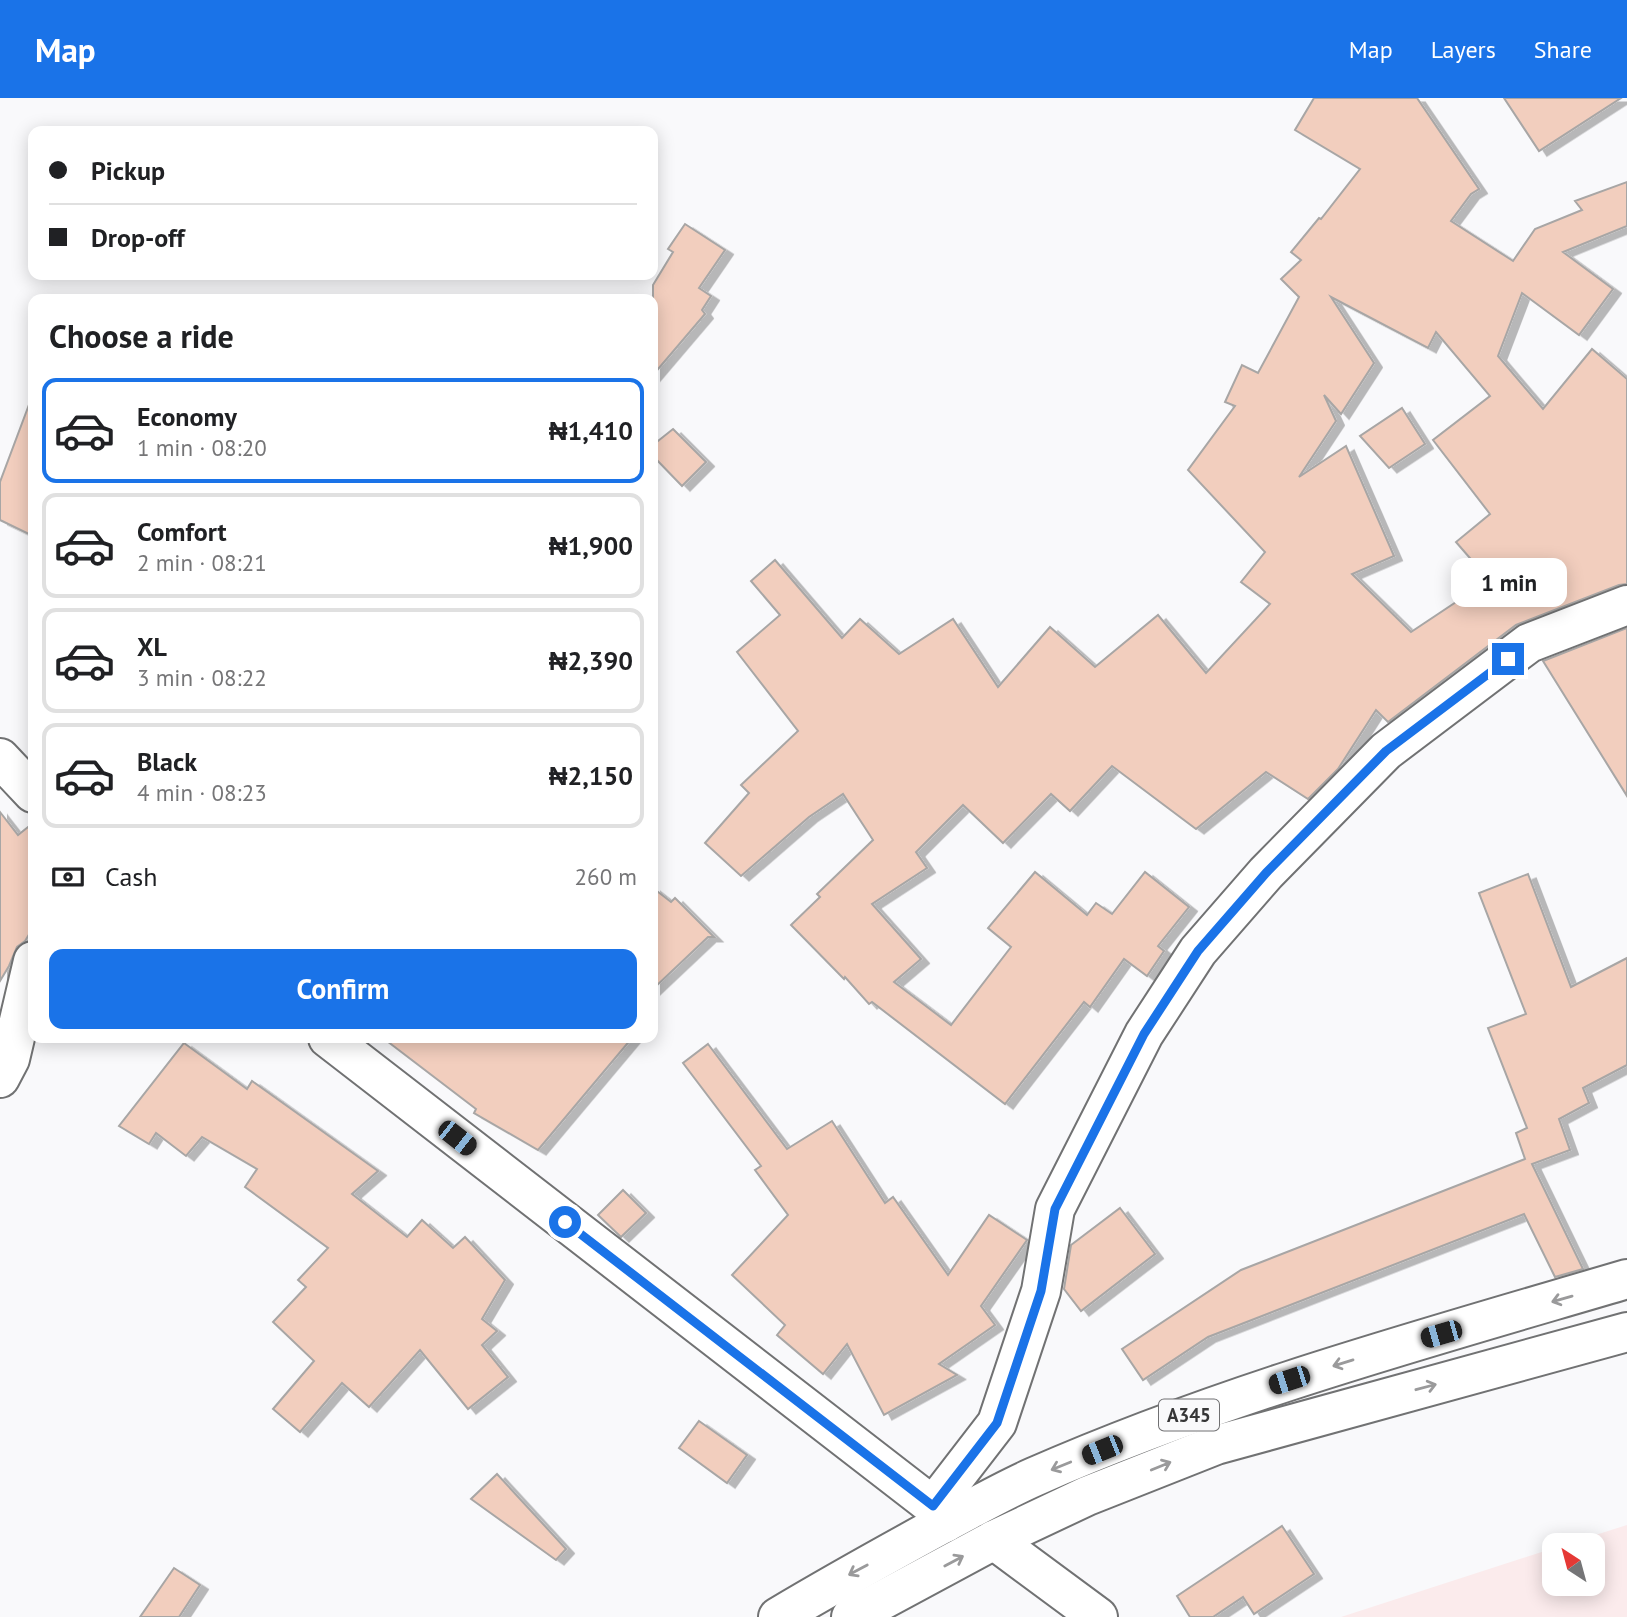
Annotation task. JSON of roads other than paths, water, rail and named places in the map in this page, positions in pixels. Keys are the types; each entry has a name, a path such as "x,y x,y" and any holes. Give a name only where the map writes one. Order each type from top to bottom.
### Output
{"main road":[{"path":"334,1043 939,1515 997,1423 1041,1291 1055,1209 1144,1034 1198,951 1266,873 1386,751 1529,643 1627,605"},
{"path":"0,758 28,788"},
{"path":"0,1078 10,1059 28,982"},
{"name":"A345","path":"778,1617 939,1515 1222,1402 1334,1365 1627,1279"},
{"name":"A345","path":"851,1617 994,1540 1087,1496 1216,1445 1627,1332"},
{"path":"994,1540 1098,1617"}]}
